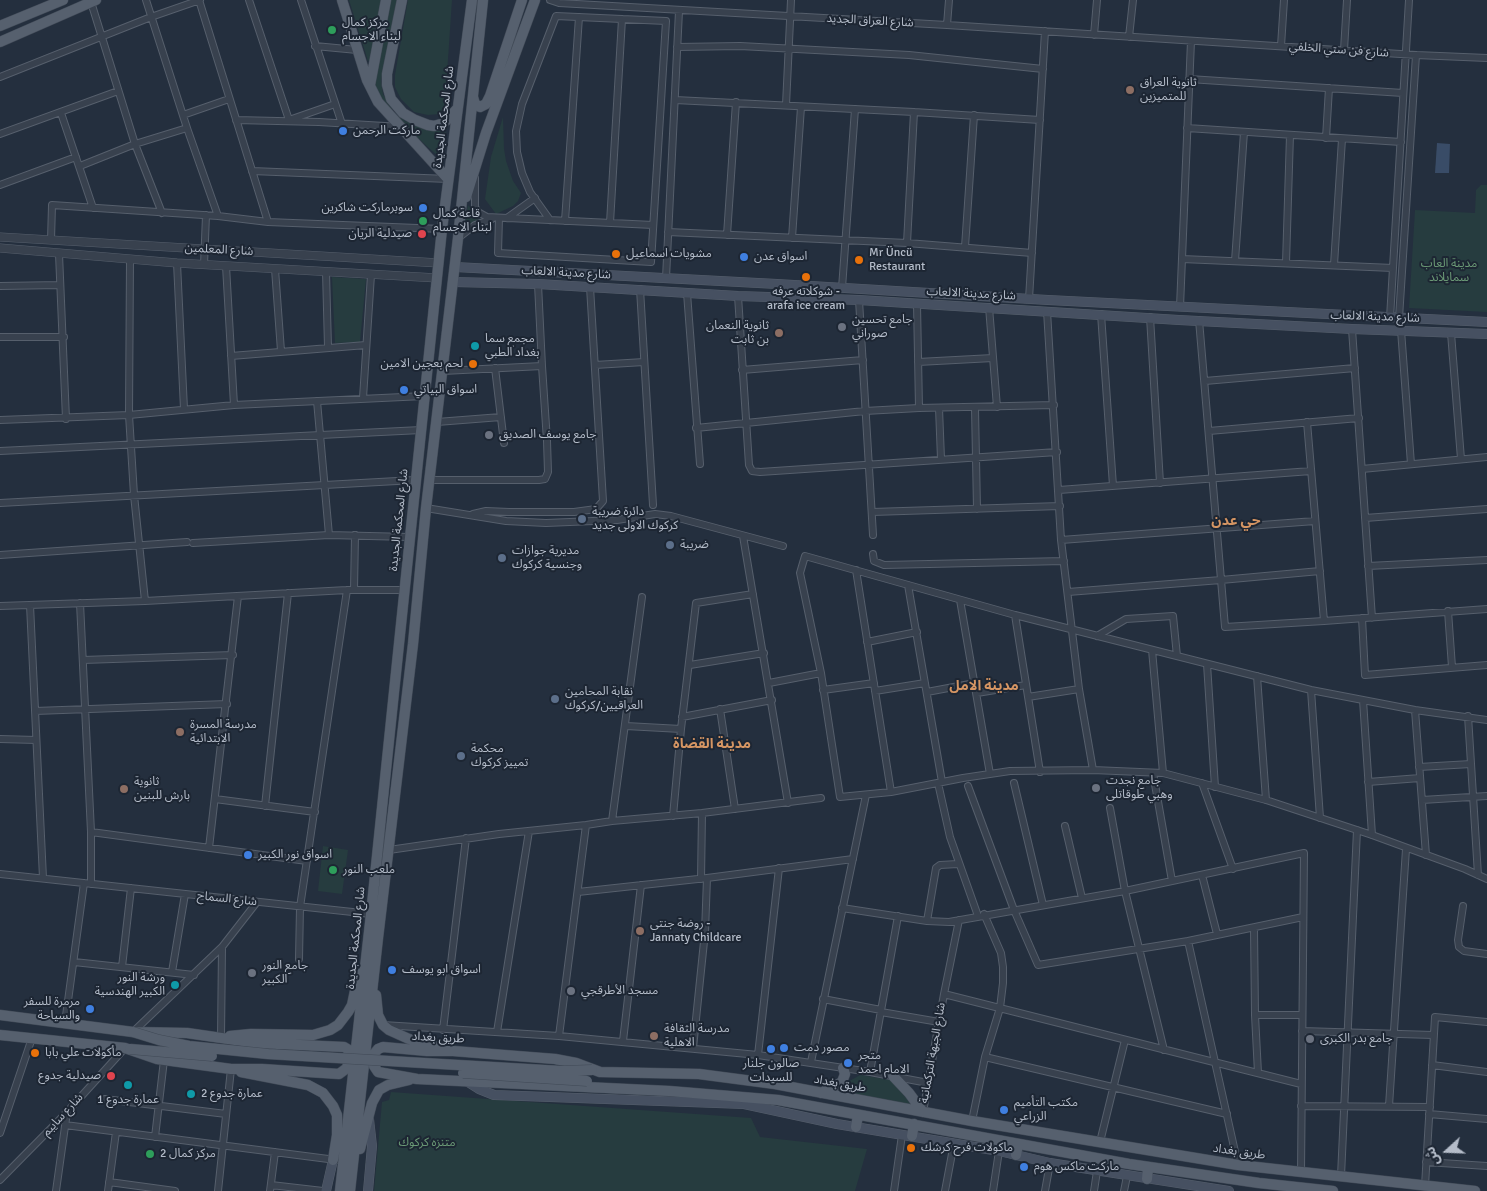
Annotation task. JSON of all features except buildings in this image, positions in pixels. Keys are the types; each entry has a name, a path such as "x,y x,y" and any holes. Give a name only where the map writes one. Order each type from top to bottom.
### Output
{"main road":[{"path":"15,35 5,24 63,0"},
{"path":"342,0 369,86 382,108 402,127 448,179"},
{"path":"369,86 386,0"},
{"path":"402,0 387,74 387,85 391,99 403,113 415,120 434,126 444,123 457,108"},
{"name":"شارع المحكمة الجديدة","path":"370,969 371,914 420,430 448,179 472,0"},
{"name":"شارع المحكمة الجديدة","path":"362,1043 370,969 389,850 413,644 429,480 455,268 483,0"},
{"path":"473,97 475,104 480,107 486,104 522,0"},
{"path":"460,217 486,132 535,0"},
{"path":"0,42 94,1"},
{"path":"26,15 31,28"},
{"name":"شارع مدينة الالعاب","path":"455,268 1487,322"},
{"name":"شارع مدينة الالعاب","path":"453,282 538,284 738,296 859,300 1352,329 1487,334"},
{"path":"778,284 778,297"},
{"path":"1238,322 1239,310"},
{"path":"370,969 378,1015 388,1030 453,1050"},
{"path":"221,1037 251,1034 314,1035 330,1030 338,1025 348,1012 352,1005 356,986 370,969"},
{"path":"0,1015 133,1032 186,1033 256,1043 344,1047 350,1052 347,1068 339,1074 252,1068 231,1069"},
{"path":"133,1032 159,1040 225,1051 562,1071 592,1070"},
{"path":"0,1035 128,1049 298,1063 587,1081 617,1089"},
{"path":"351,1187 363,1078 362,1043"},
{"path":"324,1191 339,1160 352,1078 362,1043"},
{"name":"طريق بغداد","path":"1333,1191 1259,1187 778,1100 657,1096 617,1089 417,1079 378,1072 374,1066 376,1051 383,1047 427,1051 453,1050 555,1059 576,1063 600,1072 699,1074 775,1084 972,1121 1238,1165 1476,1191"},
{"path":"128,1049 164,1060 231,1069 308,1085 323,1093 329,1099 337,1116 340,1191"},
{"path":"821,1093 842,1082 845,1074 843,1068"},
{"path":"893,1076 923,1112"},
{"path":"351,1187 368,1118 376,1096 383,1087 393,1083 417,1079"},
{"path":"468,1082 494,1095 657,1096 744,1104 856,1127 999,1151 1050,1163 1229,1191"},
{"path":"856,1127 858,1115"},
{"path":"368,1118 372,1146 368,1191"},
{"path":"907,1135 914,1124"},
{"path":"1016,1155 1018,1144"},
{"path":"1112,1160 1116,1144"},
{"path":"1147,1179 1148,1167"}],"street":[{"path":"146,0 187,128 218,216"},
{"path":"0,77 199,0 268,222"},
{"path":"249,0 288,120"},
{"path":"301,0 342,124"},
{"name":"شارع العراق الجديد","path":"550,0 559,4 947,25 1191,41"},
{"path":"586,0 594,5"},
{"path":"786,105 791,0"},
{"path":"947,25 949,0"},
{"path":"1094,35 1097,0"},
{"path":"1130,37 1133,0"},
{"path":"1281,46 1284,0"},
{"path":"1344,50 1347,0"},
{"path":"1394,318 1393,268 1409,0"},
{"path":"94,1 102,38 118,91 135,144 162,213"},
{"path":"666,278 679,10"},
{"path":"497,218 498,253 651,262 666,21 556,16 518,114 516,131 517,152 522,174 534,198 550,220"},
{"path":"565,221 579,17"},
{"path":"610,223 622,19"},
{"path":"1029,299 1045,31"},
{"path":"1180,307 1191,41"},
{"name":"شارع فن ستي الخلفي","path":"1191,41 1487,58"},
{"path":"315,46 357,50"},
{"path":"677,47 740,46 909,56 1043,69"},
{"path":"1394,318 1416,55"},
{"path":"1189,79 1404,93"},
{"path":"1326,138 1329,88"},
{"path":"0,134 118,91"},
{"path":"183,115 229,99"},
{"path":"676,100 1040,120"},
{"path":"726,235 736,102"},
{"path":"288,120 335,104"},
{"path":"792,238 801,107"},
{"path":"842,288 855,109"},
{"path":"907,243 914,112"},
{"path":"61,113 93,208"},
{"path":"965,247 974,115"},
{"path":"236,120 288,120 402,127"},
{"path":"80,166 135,144 187,128"},
{"path":"1187,128 1401,142"},
{"path":"1235,261 1244,132"},
{"path":"1286,263 1290,135"},
{"path":"1334,265 1342,139"},
{"path":"0,185 76,157"},
{"path":"476,167 475,207 482,215 497,218 653,226"},
{"path":"252,171 448,179"},
{"path":"507,218 534,198"},
{"path":"51,240 52,205 206,215 268,222 442,229"},
{"path":"204,265 206,215"},
{"path":"458,238 475,225 497,218"},
{"path":"668,232 907,243 1032,253"},
{"name":"شارع المعلمين","path":"0,237 439,263"},
{"name":"شارع المعلمين","path":"0,248 130,260 437,278"},
{"path":"59,254 66,419"},
{"path":"1182,259 1393,268"},
{"path":"130,260 129,415 134,495 145,602"},
{"path":"177,263 184,409"},
{"path":"226,266 234,405"},
{"path":"275,269 281,351"},
{"path":"326,272 328,347"},
{"path":"363,398 371,275"},
{"path":"429,480 539,480 545,478 548,472 548,464 538,284"},
{"path":"0,286 60,285"},
{"path":"468,515 486,511 574,512 596,509 603,501 590,287"},
{"path":"640,289 653,505"},
{"path":"687,293 700,464"},
{"path":"738,296 749,465 752,472 1056,452"},
{"path":"859,300 873,535"},
{"path":"916,304 919,408"},
{"path":"989,307 997,407"},
{"path":"1047,311 1064,561 1071,630 1092,770"},
{"path":"1101,314 1113,486"},
{"path":"1150,317 1160,483"},
{"path":"1199,320 1225,627 1372,618 1487,608"},
{"path":"1352,329 1372,618"},
{"path":"1401,330 1411,464"},
{"path":"1451,333 1461,459"},
{"path":"0,337 64,337"},
{"path":"231,356 366,345"},
{"path":"918,362 994,358"},
{"path":"742,370 863,360"},
{"path":"596,365 644,362"},
{"path":"443,371 542,366"},
{"path":"495,368 504,443"},
{"path":"1205,381 1355,368"},
{"path":"0,420 66,419 234,405 424,396"},
{"path":"317,401 329,535"},
{"path":"696,428 865,411 919,408 1054,406"},
{"path":"939,408 941,459"},
{"path":"975,408 977,509"},
{"path":"437,422 501,417"},
{"path":"1209,431 1359,418"},
{"path":"1307,422 1324,621"},
{"path":"0,451 420,430"},
{"path":"1362,469 1487,457"},
{"path":"1059,490 1311,471"},
{"path":"0,503 415,480"},
{"path":"872,512 1060,506"},
{"path":"426,508 506,521 546,523 617,520 655,514 671,516 783,546"},
{"path":"1365,518 1487,509"},
{"path":"1062,540 1315,520"},
{"path":"0,555 139,544 329,535 409,537"},
{"path":"299,959 300,907 350,590 355,535"},
{"path":"743,536 788,803"},
{"path":"873,554 874,561 884,565 1064,561"},
{"path":"1487,720 1415,710 1311,690 1071,630 805,556 800,573 821,673 840,798 891,792 1010,771 1092,770 1163,772 1266,800 1357,830 1487,879"},
{"path":"1368,566 1487,560"},
{"path":"856,570 891,792"},
{"path":"1068,592 1320,571"},
{"path":"908,585 948,828 958,864 1001,953 1003,967 1000,1008 985,1057 972,1121"},
{"path":"0,606 145,602 350,590 405,590"},
{"path":"265,806 288,593"},
{"path":"673,816 682,717 690,665 696,602 754,594"},
{"path":"209,848 233,655 238,596"},
{"path":"612,821 642,597"},
{"path":"960,600 990,774"},
{"path":"65,1023 87,883 90,832 80,604"},
{"path":"30,605 43,878"},
{"path":"1448,611 1452,667"},
{"path":"1015,615 1040,772"},
{"path":"1097,636 1126,619 1172,616 1177,656"},
{"path":"1362,618 1366,674 1487,665"},
{"path":"867,642 917,632"},
{"path":"1152,650 1163,772"},
{"path":"690,665 764,653"},
{"path":"83,660 233,655"},
{"path":"1207,664 1215,786"},
{"path":"769,683 821,673"},
{"path":"1257,676 1266,800"},
{"path":"823,690 874,683"},
{"path":"875,691 925,683"},
{"path":"927,692 975,683"},
{"path":"976,693 1026,685"},
{"path":"1028,697 1079,688"},
{"path":"1311,690 1320,818"},
{"path":"682,717 772,700"},
{"path":"1363,700 1372,835"},
{"path":"35,711 227,704"},
{"path":"720,709 736,809"},
{"path":"1415,710 1426,855"},
{"path":"1468,716 1478,875"},
{"path":"626,726 681,729"},
{"path":"0,739 36,740"},
{"path":"1419,767 1471,764"},
{"path":"1153,773 1172,881"},
{"path":"1368,782 1420,778"},
{"path":"1014,782 1043,905"},
{"path":"1202,783 1232,869"},
{"path":"968,786 1014,910 1038,965 1188,941 1303,917"},
{"path":"811,1062 866,794"},
{"path":"1422,800 1487,796"},
{"path":"389,850 466,838 612,821 702,813 821,798"},
{"path":"215,799 315,812"},
{"path":"1110,808 1125,891 1164,1050"},
{"path":"693,1048 705,932 702,813"},
{"path":"559,1036 586,825"},
{"path":"1065,826 1082,898"},
{"path":"1341,1176 1357,830"},
{"path":"497,1032 529,831"},
{"path":"90,832 307,861"},
{"path":"444,1030 466,838"},
{"path":"1388,1106 1406,848"},
{"path":"842,908 927,921 949,922 1125,891 1304,853 1301,1172"},
{"path":"578,892 704,879 853,859"},
{"path":"927,921 936,868 940,865 958,864"},
{"path":"758,1055 779,868"},
{"name":"شارع السماح","path":"0,874 371,914"},
{"path":"1202,875 1217,934"},
{"path":"623,1041 640,885"},
{"path":"122,967 130,888"},
{"path":"172,972 185,894"},
{"path":"133,1032 222,947 257,902"},
{"path":"1463,906 1458,940 1459,947 1464,951 1487,954"},
{"path":"870,1072 898,916"},
{"name":"شارع الجبهة التركمانية","path":"923,1112 959,920"},
{"path":"1254,928 1258,1072"},
{"path":"1188,941 1238,1165"},
{"path":"221,1037 222,947"},
{"path":"74,962 194,975"},
{"path":"944,994 1302,1084"},
{"path":"823,999 939,1022"},
{"path":"1255,1015 1302,1015"},
{"path":"1425,1186 1435,1017 1487,1022"},
{"path":"383,1025 559,1036 693,1048 811,1062 928,1083"},
{"path":"1302,1031 1433,1035"},
{"path":"0,1133 32,1038"},
{"path":"1100,1142 1125,1040"},
{"name":"شارع سايبم","path":"0,1180 128,1049"},
{"path":"985,1057 1227,1114"},
{"path":"155,1137 164,1060"},
{"path":"1432,1065 1487,1072"},
{"path":"218,1191 231,1069"},
{"path":"105,1099 226,1114"},
{"path":"1301,1106 1430,1107"},
{"path":"56,1191 66,1112"},
{"path":"1429,1114 1487,1119"},
{"path":"65,1125 339,1160"},
{"path":"108,1191 116,1132"},
{"path":"894,1191 907,1135"},
{"path":"945,1191 954,1143"},
{"path":"993,1191 999,1151"},
{"path":"275,1152 271,1188 324,1191"},
{"path":"1426,1162 1487,1166"},
{"path":"1045,1191 1050,1163"},
{"path":"0,1169 8,1172"},
{"path":"1094,1191 1097,1171"},
{"path":"1124,1191 1127,1176"},
{"path":"109,1182 175,1191"}],"green space":[{"path":"349,0 383,0 372,60 368,61"},
{"path":"389,0 397,0 381,81 383,94 394,112 405,121 425,128 446,132 442,160 392,114 384,105 375,88 374,80"},
{"path":"408,0 452,0 445,104 444,111 440,114 428,115 414,112 401,99 395,87 395,75"},
{"path":"503,117 506,161 513,181 521,193 518,201 513,206 496,214 485,199 491,157"},
{"name":"مدينة العاب سمايلاند","path":"1481,185 1487,185 1487,312 1409,308 1415,210 1475,213 1476,190"},
{"path":"468,205 479,219 464,227"},
{"path":"332,277 366,279 360,342 335,343"},
{"name":"ملعب النور","path":"323,846 348,850 342,894 318,891"},
{"path":"860,1075 891,1080 913,1106 832,1091"},
{"name":"متنزه كركوك","path":"391,1092 751,1118 760,1137 867,1149 855,1191 374,1191 382,1102 389,1100"}],"water":[{"path":"1437,143 1450,144 1449,173 1435,173"}],"place":[{"name":"مركز كمال لبناء الاجسام","path":"332,30"},
{"name":"ثانوية العراق للمتميزين","path":"1130,90"},
{"name":"ماركت الرحمن","path":"343,131"},
{"name":"سوبرماركت شاكرين","path":"423,208"},
{"name":"قاعة كمال لبناء الاجسام","path":"423,221"},
{"name":"صيدلية الريان","path":"422,234"},
{"name":"مشويات اسماعيل","path":"616,254"},
{"name":"اسواق عدن","path":"744,257"},
{"name":"Mr Üncü Restaurant","path":"859,260"},
{"name":"شوكلاته عرفه - arafa ice cream","path":"806,277"},
{"name":"جامع تحسين صوراني","path":"842,327"},
{"name":"ثانوية النعمان بن ثابت","path":"779,333"},
{"name":"مجمع سما بغداد الطبي","path":"475,346"},
{"name":"لحم بعجين الامين","path":"473,364"},
{"name":"اسواق البياتي","path":"404,390"},
{"name":"جامع يوسف الصديق","path":"489,435"},
{"name":"دائرة ضريبة كركوك الاولی جدید","path":"582,519"},
{"name":"ضريبة","path":"670,545"},
{"name":"مديرية جوازات وجنسية كركوك","path":"502,558"},
{"name":"نقابة المحامين العراقيين/كركوك","path":"555,699"},
{"name":"مدرسة المسرة الابتدائية","path":"180,732"},
{"name":"محكمة تمييز كركوك","path":"461,756"},
{"name":"جامع نجدت وهبي طوقاتلى","path":"1096,788"},
{"name":"ثانوية بارش للبنين","path":"124,789"},
{"name":"اسواق نور الكبير","path":"248,855"},
{"name":"ملعب النور","path":"333,870"},
{"name":"روضة جنتي - Jannaty Childcare","path":"640,931"},
{"name":"اسواق ابو يوسف","path":"392,970"},
{"name":"جامع النور الكبير","path":"252,973"},
{"name":"ورشة النور الكبير الهندسية","path":"175,985"},
{"name":"مسجد الأطرقجي","path":"571,991"},
{"name":"مرمرة للسفر والسياحة","path":"90,1009"},
{"name":"مدرسة الثقافة الاهلية","path":"654,1036"},
{"name":"جامع بدر الكبرى","path":"1310,1039"},
{"name":"مصور دمت","path":"784,1048"},
{"name":"صالون جلنار للسيدات","path":"771,1049"},
{"name":"مأكولات علي بابا","path":"35,1053"},
{"name":"متجر الامام احمد","path":"848,1063"},
{"name":"صيدلية جدوع","path":"111,1076"},
{"name":"عمارة جدوع 1","path":"128,1085"},
{"name":"عمارة جدوع 2","path":"191,1094"},
{"name":"مكتب التأميم الزراعي","path":"1004,1110"},
{"name":"ماكولات فرح كرشك","path":"911,1148"},
{"name":"مركز كمال 2","path":"150,1154"},
{"name":"ماركت ماكس هوم","path":"1024,1167"}],"district":[{"name":"حي عدن","path":"1236,521"},
{"name":"مدينة الامل","path":"984,686"},
{"name":"مدينة القضاة","path":"712,744"}]}
